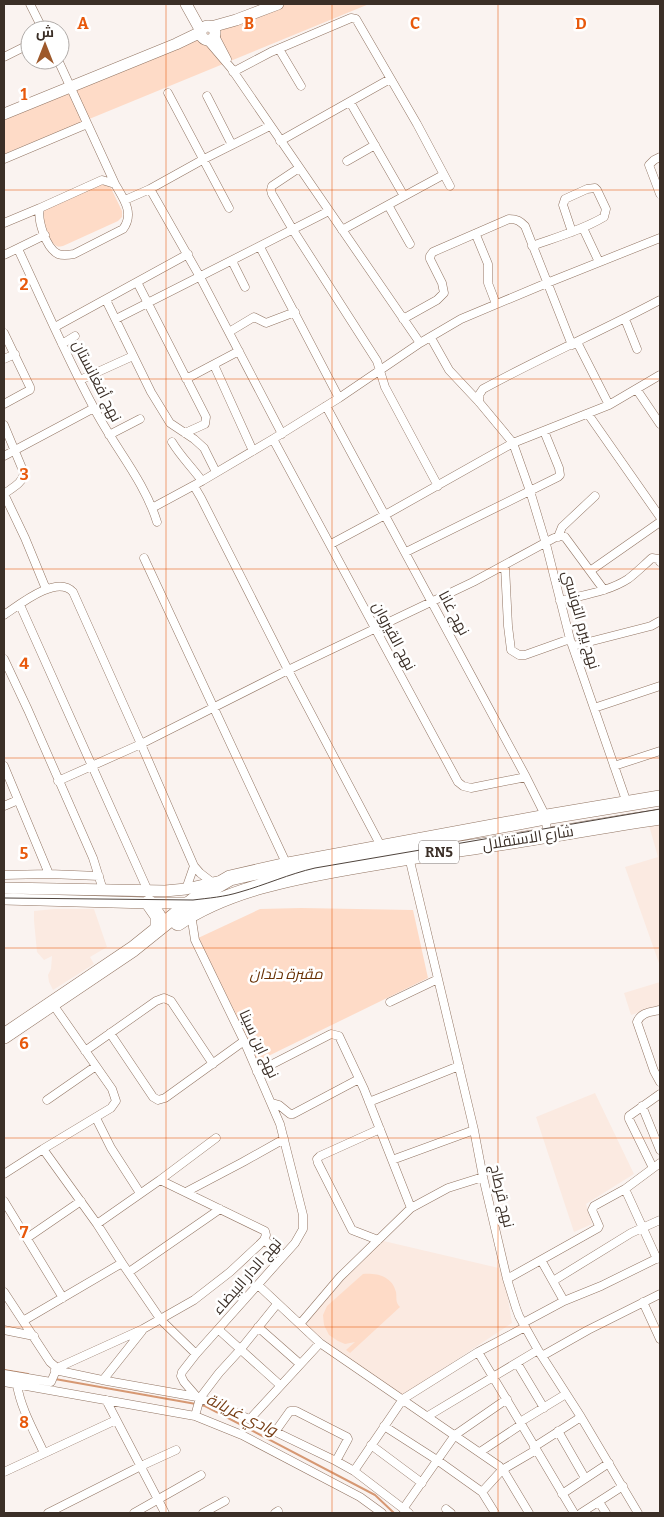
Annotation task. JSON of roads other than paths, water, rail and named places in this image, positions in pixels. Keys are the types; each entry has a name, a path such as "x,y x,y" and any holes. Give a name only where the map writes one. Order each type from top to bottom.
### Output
{"highway":[{"name":"شارع الاستقلال","path":"189,902 220,900 293,877 546,817 660,798"},
{"name":"شارع الاستقلال","path":"230,878 288,865 385,854 409,857 660,817"},
{"name":"RN5","path":"4,1042 189,902 230,878"},
{"path":"148,897 158,916 158,929"},
{"name":"RN5","path":"4,1036 53,1005 133,949 189,902"}],"main road":[{"path":"4,114 278,4"},
{"path":"189,7 208,33"},
{"path":"7,888 103,890 189,902 213,883 230,878"},
{"path":"4,898 148,897"}],"street":[{"path":"30,4 38,20"},
{"path":"232,70 351,18 356,19 417,124 450,186"},
{"path":"208,33 420,343"},
{"path":"4,56 20,49"},
{"path":"279,49 301,86"},
{"path":"40,208 39,218 44,235 57,254 74,254 123,229 127,223 128,209 125,200 114,184 63,70"},
{"path":"280,140 390,79"},
{"path":"168,93 229,208"},
{"path":"207,96 232,145"},
{"path":"350,102 404,196"},
{"path":"4,159 87,124"},
{"path":"125,200 150,189 270,126"},
{"path":"347,161 375,145"},
{"path":"660,157 649,165 660,194"},
{"path":"299,168 275,184 271,188 272,194 293,230 372,352 385,387 438,486"},
{"path":"342,230 443,175"},
{"path":"4,223 98,182 108,181 114,184"},
{"path":"532,246 572,232 583,228 604,217 606,213 605,205 595,188 564,199 563,205 572,232"},
{"path":"150,189 188,254 282,434"},
{"path":"388,205 410,244"},
{"path":"116,319 329,212"},
{"path":"403,319 438,300 444,293 442,283 430,260 433,252 510,219 520,220 525,226 547,282 575,344 610,405"},
{"path":"583,228 599,262"},
{"path":"4,255 44,235"},
{"path":"476,235 488,264 488,283 496,304"},
{"path":"152,508 273,440 420,343 461,319 547,282 660,238"},
{"path":"260,247 339,398"},
{"name":"نهج أفغانستان","path":"18,249 94,408 152,508 157,522"},
{"path":"55,327 188,254"},
{"path":"232,261 245,287"},
{"path":"137,282 146,303 206,417 205,424 185,433"},
{"path":"106,300 151,392 170,423 204,448 216,472"},
{"path":"479,402 479,395 482,389 660,300"},
{"path":"229,332 254,317 266,323 295,312"},
{"path":"625,319 637,349"},
{"path":"4,333 29,383 30,390 4,404"},
{"path":"62,344 75,336"},
{"name":"نهج بيرم التونسي","path":"431,338 449,370 479,402 513,444 546,544 572,643 626,803"},
{"path":"186,379 239,351"},
{"path":"4,359 15,354"},
{"path":"80,380 134,356"},
{"path":"214,365 253,451"},
{"path":"331,544 513,444 610,405 660,375"},
{"path":"637,390 660,424"},
{"name":"نهج غانا","path":"326,406 433,601 526,777 546,817 548,836"},
{"path":"4,456 94,408"},
{"path":"588,414 660,517"},
{"path":"109,435 140,419"},
{"path":"4,425 24,473 23,479 4,494 46,589"},
{"path":"406,552 558,477 560,475 559,468 544,431"},
{"name":"نهج القيروان","path":"273,440 331,544 458,782 463,786 471,788 526,777"},
{"path":"172,442 202,481"},
{"path":"194,486 385,854"},
{"path":"558,537 562,527 595,496"},
{"path":"590,571 660,522"},
{"path":"58,780 141,744 288,670 505,566 558,537 565,537 604,590"},
{"path":"144,558 288,865"},
{"path":"560,600 604,590 628,579 652,558 658,559 660,562"},
{"path":"505,566 511,650 519,655 651,626 660,621"},
{"path":"4,615 46,589 64,586 70,588 194,866 213,883"},
{"path":"20,605 148,897"},
{"path":"4,659 92,858 103,890"},
{"path":"594,708 660,686"},
{"path":"614,766 660,751"},
{"path":"4,766 49,874"},
{"path":"4,806 18,800"},
{"name":"نهج قرطاج","path":"409,857 474,1130 506,1279 524,1325 638,1513"},
{"path":"189,902 194,866"},
{"path":"7,888 4,875 99,876"},
{"name":"نهج ابن سينا","path":"189,902 196,940 277,1115 296,1187"},
{"path":"390,1002 438,979"},
{"path":"85,1050 156,1001 168,999 213,1064"},
{"path":"4,1174 96,1118 111,1108 116,1101 112,1089 53,1005"},
{"path":"660,1010 643,1014 637,1022 654,1071 660,1082"},
{"path":"110,1033 152,1097 158,1100 165,1098 244,1042"},
{"path":"257,1072 332,1034 339,1036 359,1078 411,1208"},
{"path":"47,1100 96,1066"},
{"path":"369,1102 459,1066"},
{"path":"272,1103 293,1114 359,1078"},
{"path":"653,1168 629,1119 630,1114 660,1094"},
{"path":"642,1106 660,1150"},
{"path":"96,1118 111,1148 140,1193"},
{"path":"378,1240 352,1230 317,1159 380,1129"},
{"path":"392,1160 474,1130"},
{"path":"97,1224 216,1138"},
{"path":"186,1192 284,1139"},
{"path":"43,1149 162,1320 196,1354"},
{"path":"506,1279 598,1228 599,1226 592,1210 594,1206 625,1189 660,1163"},
{"path":"300,1324 340,1277 411,1208 448,1188 483,1177"},
{"path":"48,1390 56,1369 162,1320 194,1300 223,1278 264,1240 265,1231 160,1180"},
{"name":"نهج الدار البيضاء","path":"199,1398 182,1380 182,1372 258,1286 294,1243 303,1229 303,1215 296,1187"},
{"path":"354,1471 403,1399 564,1301 601,1286 658,1258 625,1189"},
{"path":"4,1201 63,1298"},
{"path":"27,1238 81,1201"},
{"path":"128,1272 220,1209"},
{"path":"553,1281 642,1228 660,1220"},
{"path":"264,1240 283,1255"},
{"path":"541,1260 564,1301"},
{"path":"23,1321 122,1263"},
{"path":"258,1286 320,1343 480,1452 502,1470 529,1513"},
{"path":"4,1292 56,1369 199,1398 226,1408 354,1471 406,1511 422,1483 455,1435 507,1399"},
{"path":"428,1416 517,1363 660,1294"},
{"path":"643,1302 660,1339"},
{"path":"195,1416 199,1398 277,1304"},
{"path":"258,1328 300,1364"},
{"path":"103,1380 143,1329"},
{"path":"4,1330 34,1336"},
{"path":"219,1330 280,1384"},
{"path":"250,1419 280,1384 320,1343"},
{"path":"478,1352 574,1513"},
{"path":"517,1363 544,1408"},
{"path":"4,1374 51,1382"},
{"path":"4,1382 170,1410 195,1416 242,1435 360,1497 382,1513"},
{"path":"17,1385 25,1411 44,1453"},
{"path":"480,1452 566,1394"},
{"path":"106,1400 165,1513"},
{"path":"274,1432 290,1411 296,1411 347,1437 348,1439 336,1461"},
{"path":"482,1492 502,1470 581,1417"},
{"path":"4,1472 116,1420"},
{"path":"384,1426 482,1492 495,1513"},
{"path":"558,1431 585,1478"},
{"path":"371,1445 422,1483"},
{"path":"48,1513 176,1450"},
{"path":"562,1494 609,1463"},
{"path":"134,1513 201,1475"},
{"path":"581,1513 623,1486"},
{"path":"203,1513 225,1501"},
{"path":"599,1502 606,1513"}],"waterway":[{"name":"وادي غريانة","path":"4,1370 28,1374"},
{"name":"وادي غريانة","path":"55,1379 196,1404"},
{"name":"وادي غريانة","path":"200,1405 375,1495 394,1513"}],"tram line":[{"path":"4,898 193,900 216,897 240,892 315,868 660,809"}],"park label":[{"name":"مقبرة دندان","path":"286,974"}]}
